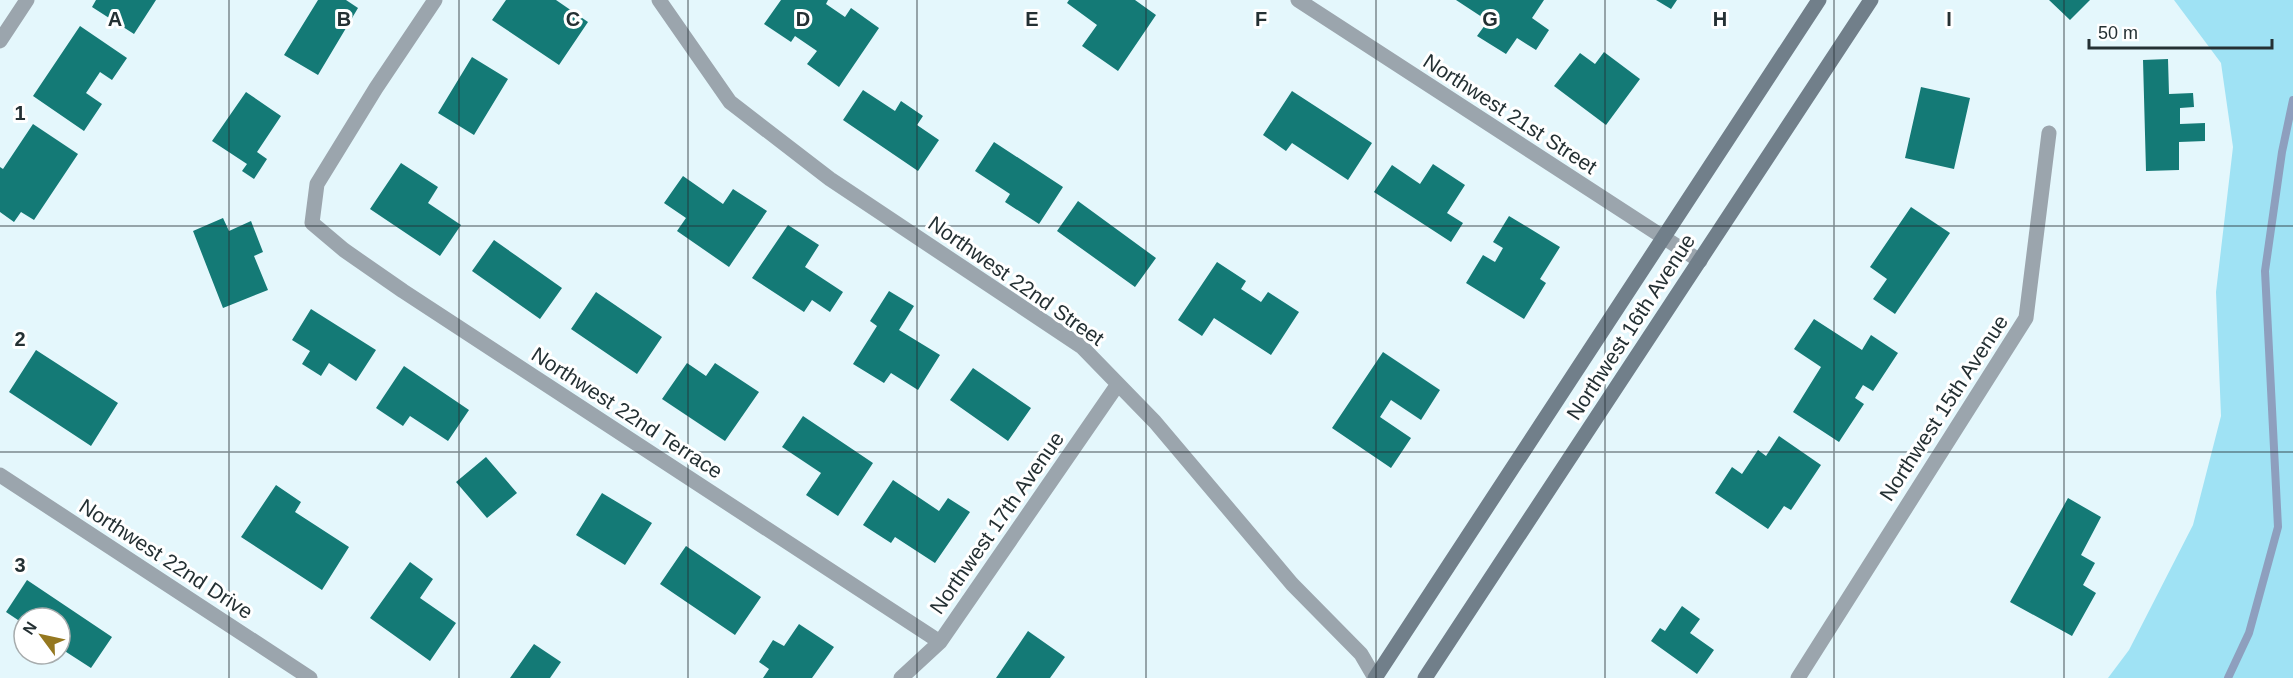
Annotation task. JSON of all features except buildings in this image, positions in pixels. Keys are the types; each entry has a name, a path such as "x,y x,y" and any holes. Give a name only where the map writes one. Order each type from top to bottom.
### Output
{"main road":[{"name":"Northwest 16th Avenue","path":"1375,678 1819,0"},
{"name":"Northwest 16th Avenue","path":"1425,678 1871,0"}],"street":[{"path":"0,41 27,0"},
{"name":"Northwest 22nd Terrace","path":"435,0 376,88 317,184 312,223 344,250 590,414 940,642"},
{"name":"Northwest 22nd Street","path":"659,0 730,102 830,179 1082,347 1155,422 1292,584 1361,654 1375,678"},
{"name":"Northwest 21st Street","path":"1298,0 1700,261"},
{"name":"Northwest 15th Avenue","path":"1798,678 2026,318 2049,133"},
{"name":"Northwest 17th Avenue","path":"901,678 940,642 1118,384"},
{"name":"Northwest 22nd Drive","path":"0,475 310,678"}],"shaded area":[{"path":"2174,0 2293,0 2293,678 2108,678 2129,650 2193,525 2221,416 2216,292 2233,147 2221,63"}],"waterway":[{"path":"2228,678 2249,633 2278,527 2265,271 2282,152 2293,100"}]}
